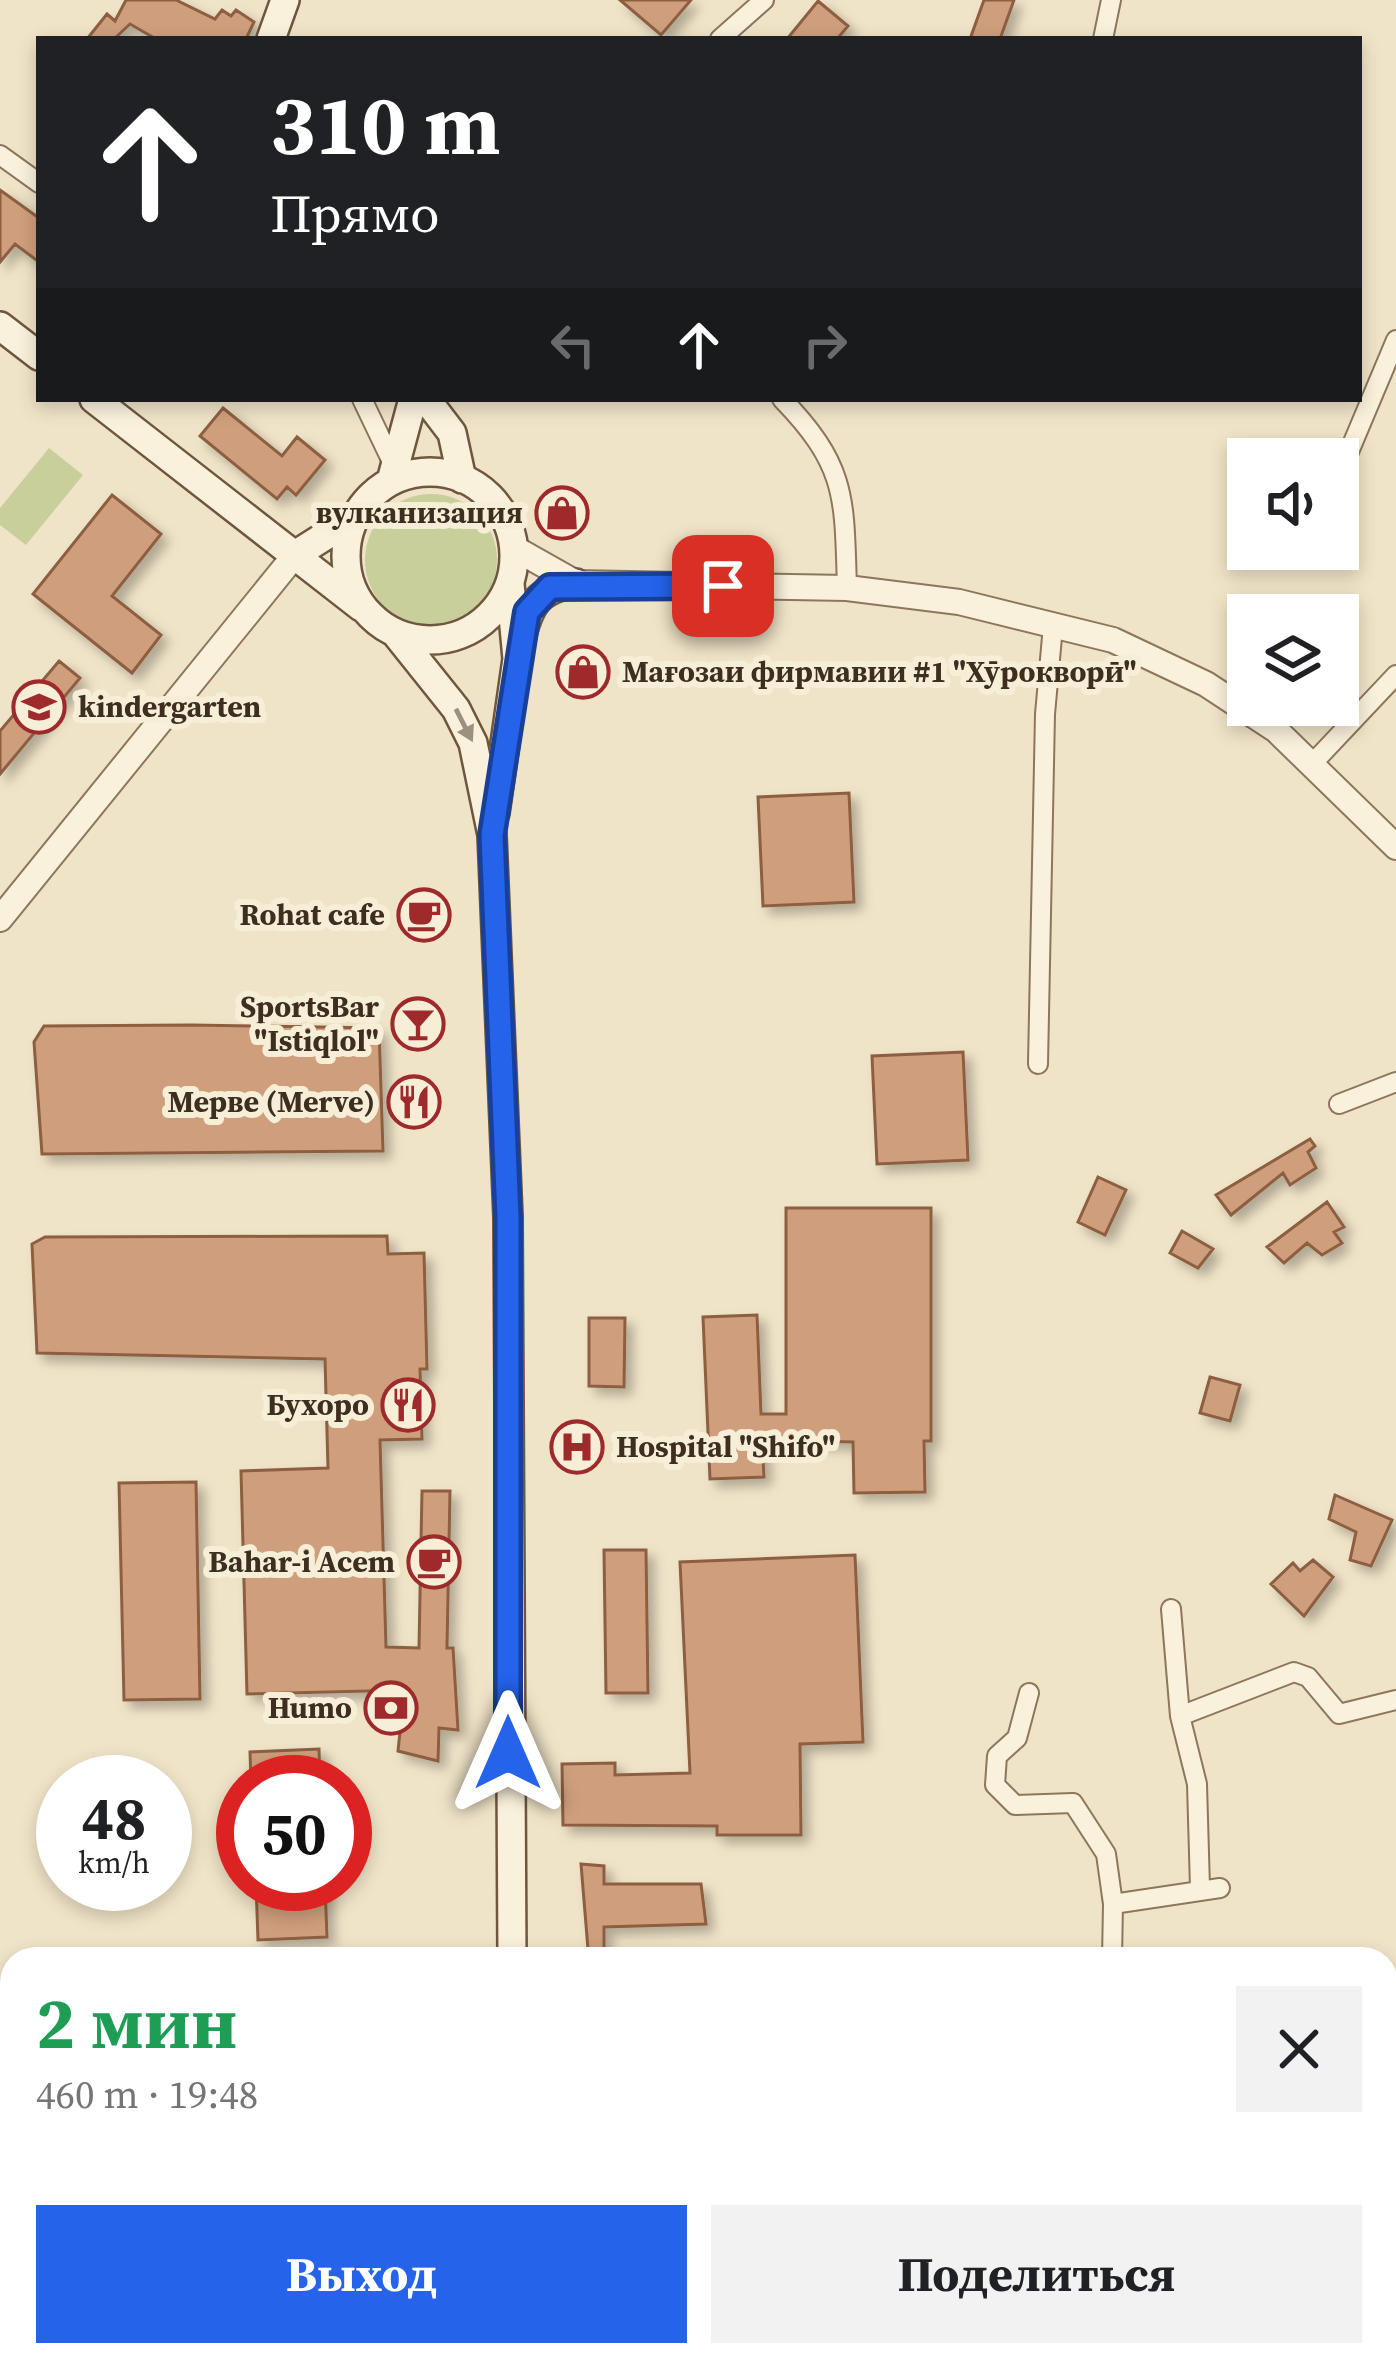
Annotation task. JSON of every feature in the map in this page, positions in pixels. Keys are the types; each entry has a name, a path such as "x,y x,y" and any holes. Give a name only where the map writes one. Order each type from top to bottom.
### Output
{"main road":[{"path":"272,36 285,0"},
{"path":"0,326 36,354"},
{"path":"98,402 396,634 456,709 473,743 492,835 508,1217 512,1947"},
{"path":"295,555 355,517 393,475 412,402"},
{"path":"448,411 462,479"},
{"path":"393,475 426,472 462,479 498,506 514,548 510,584 517,659"},
{"path":"355,517 346,564 364,610"},
{"path":"492,835 527,612 550,587 576,583"},
{"path":"396,634 430,641 464,634 492,614 510,584"}],"street":[{"path":"723,36 764,0"},
{"path":"1103,36 1111,0"},
{"path":"0,155 36,181"},
{"path":"1355,438 1396,340"},
{"path":"363,402 393,475"},
{"path":"784,402 831,464 844,493 847,588"},
{"path":"514,548 576,583 847,588 958,602 1113,640 1207,684 1276,730 1396,847"},
{"path":"0,919 295,555"},
{"path":"1038,1064 1045,714 1054,626"},
{"path":"1312,764 1396,675"},
{"path":"1339,1104 1396,1082"},
{"path":"1113,1904 1210,1888 1197,1784 1180,1716 1171,1609"},
{"path":"1180,1716 1294,1672 1308,1677 1339,1714 1396,1700"},
{"path":"1029,1693 1017,1738 997,1756 995,1786 1015,1805 1073,1803 1106,1854 1113,1904 1112,1947"}],"green space":[{"path":"49,448 83,475 26,545 0,525 0,508"},
{"path":"431,494 468,505 486,523 497,560 486,597 468,615 431,626 394,615 376,597 365,560 376,523 394,505"}],"building":[{"path":"126,0 176,0 215,19 222,10 231,16 236,10 254,22 247,36 151,36 130,24 117,36 89,36 107,14 115,21"},
{"path":"620,0 691,0 661,35"},
{"path":"984,0 1014,0 1001,36 971,36"},
{"path":"818,1 848,26 840,36 789,36"},
{"path":"0,190 36,216 36,260 15,244 0,262"},
{"path":"223,408 282,456 297,437 325,460 296,495 287,487 277,499 200,436"},
{"path":"112,495 161,534 112,596 161,635 132,673 33,594"},
{"path":"59,661 80,678 0,774 0,731"},
{"path":"849,793 854,902 763,906 758,797"},
{"path":"44,1026 379,1028 383,1151 42,1154 34,1042"},
{"path":"963,1052 968,1160 877,1164 872,1056"},
{"path":"1310,1139 1315,1146 1308,1152 1316,1168 1290,1185 1283,1173 1231,1215 1216,1195"},
{"path":"1098,1177 1126,1190 1105,1235 1078,1222"},
{"path":"1327,1202 1344,1227 1334,1232 1342,1243 1322,1255 1307,1243 1284,1263 1267,1247"},
{"path":"786,1208 931,1208 931,1441 924,1441 925,1492 854,1493 853,1442 762,1440 764,1477 710,1479 703,1317 757,1315 761,1414 786,1414"},
{"path":"1182,1231 1213,1249 1198,1268 1170,1253"},
{"path":"387,1236 388,1254 424,1253 427,1369 420,1369 422,1439 380,1440 386,1647 419,1648 422,1491 450,1491 447,1648 453,1648 458,1730 439,1728 438,1761 398,1751 401,1722 411,1723 408,1690 247,1694 241,1471 328,1468 325,1359 37,1353 32,1244 45,1237"},
{"path":"589,1318 625,1318 624,1387 589,1386"},
{"path":"1210,1377 1240,1385 1230,1421 1200,1413"},
{"path":"196,1482 200,1699 124,1700 119,1483"},
{"path":"1335,1495 1392,1520 1371,1566 1350,1560 1356,1532 1329,1519"},
{"path":"604,1550 646,1550 648,1693 606,1693"},
{"path":"855,1555 863,1742 800,1744 801,1835 717,1835 717,1826 563,1825 562,1764 615,1763 615,1775 690,1773 680,1562"},
{"path":"1313,1560 1333,1577 1304,1616 1271,1584 1293,1563 1300,1571"},
{"path":"319,1749 319,1755 250,1755"},
{"path":"581,1864 604,1866 604,1884 701,1884 706,1924 604,1927 604,1947 588,1947"},
{"path":"257,1911 326,1911 327,1937 258,1940"}],"place":[{"name":"вулканизация","path":"562,513"},
{"name":"Мағозаи фирмавии #1 \"Хӯрокворӣ\"","path":"583,672"},
{"name":"kindergarten","path":"39,707"},
{"name":"Rohat cafe","path":"424,915"},
{"name":"SportsBar \"Istiqlol\"","path":"418,1024"},
{"name":"Мерве (Merve)","path":"414,1102"},
{"name":"Бухоро","path":"408,1405"},
{"name":"Hospital \"Shifo\"","path":"577,1447"},
{"name":"Bahar-i Acem","path":"434,1562"},
{"name":"Humo","path":"391,1708"}],"route":[{"path":"508,1753 508,1217 492,835 517,659 527,612 550,587 576,583 723,586"}]}
